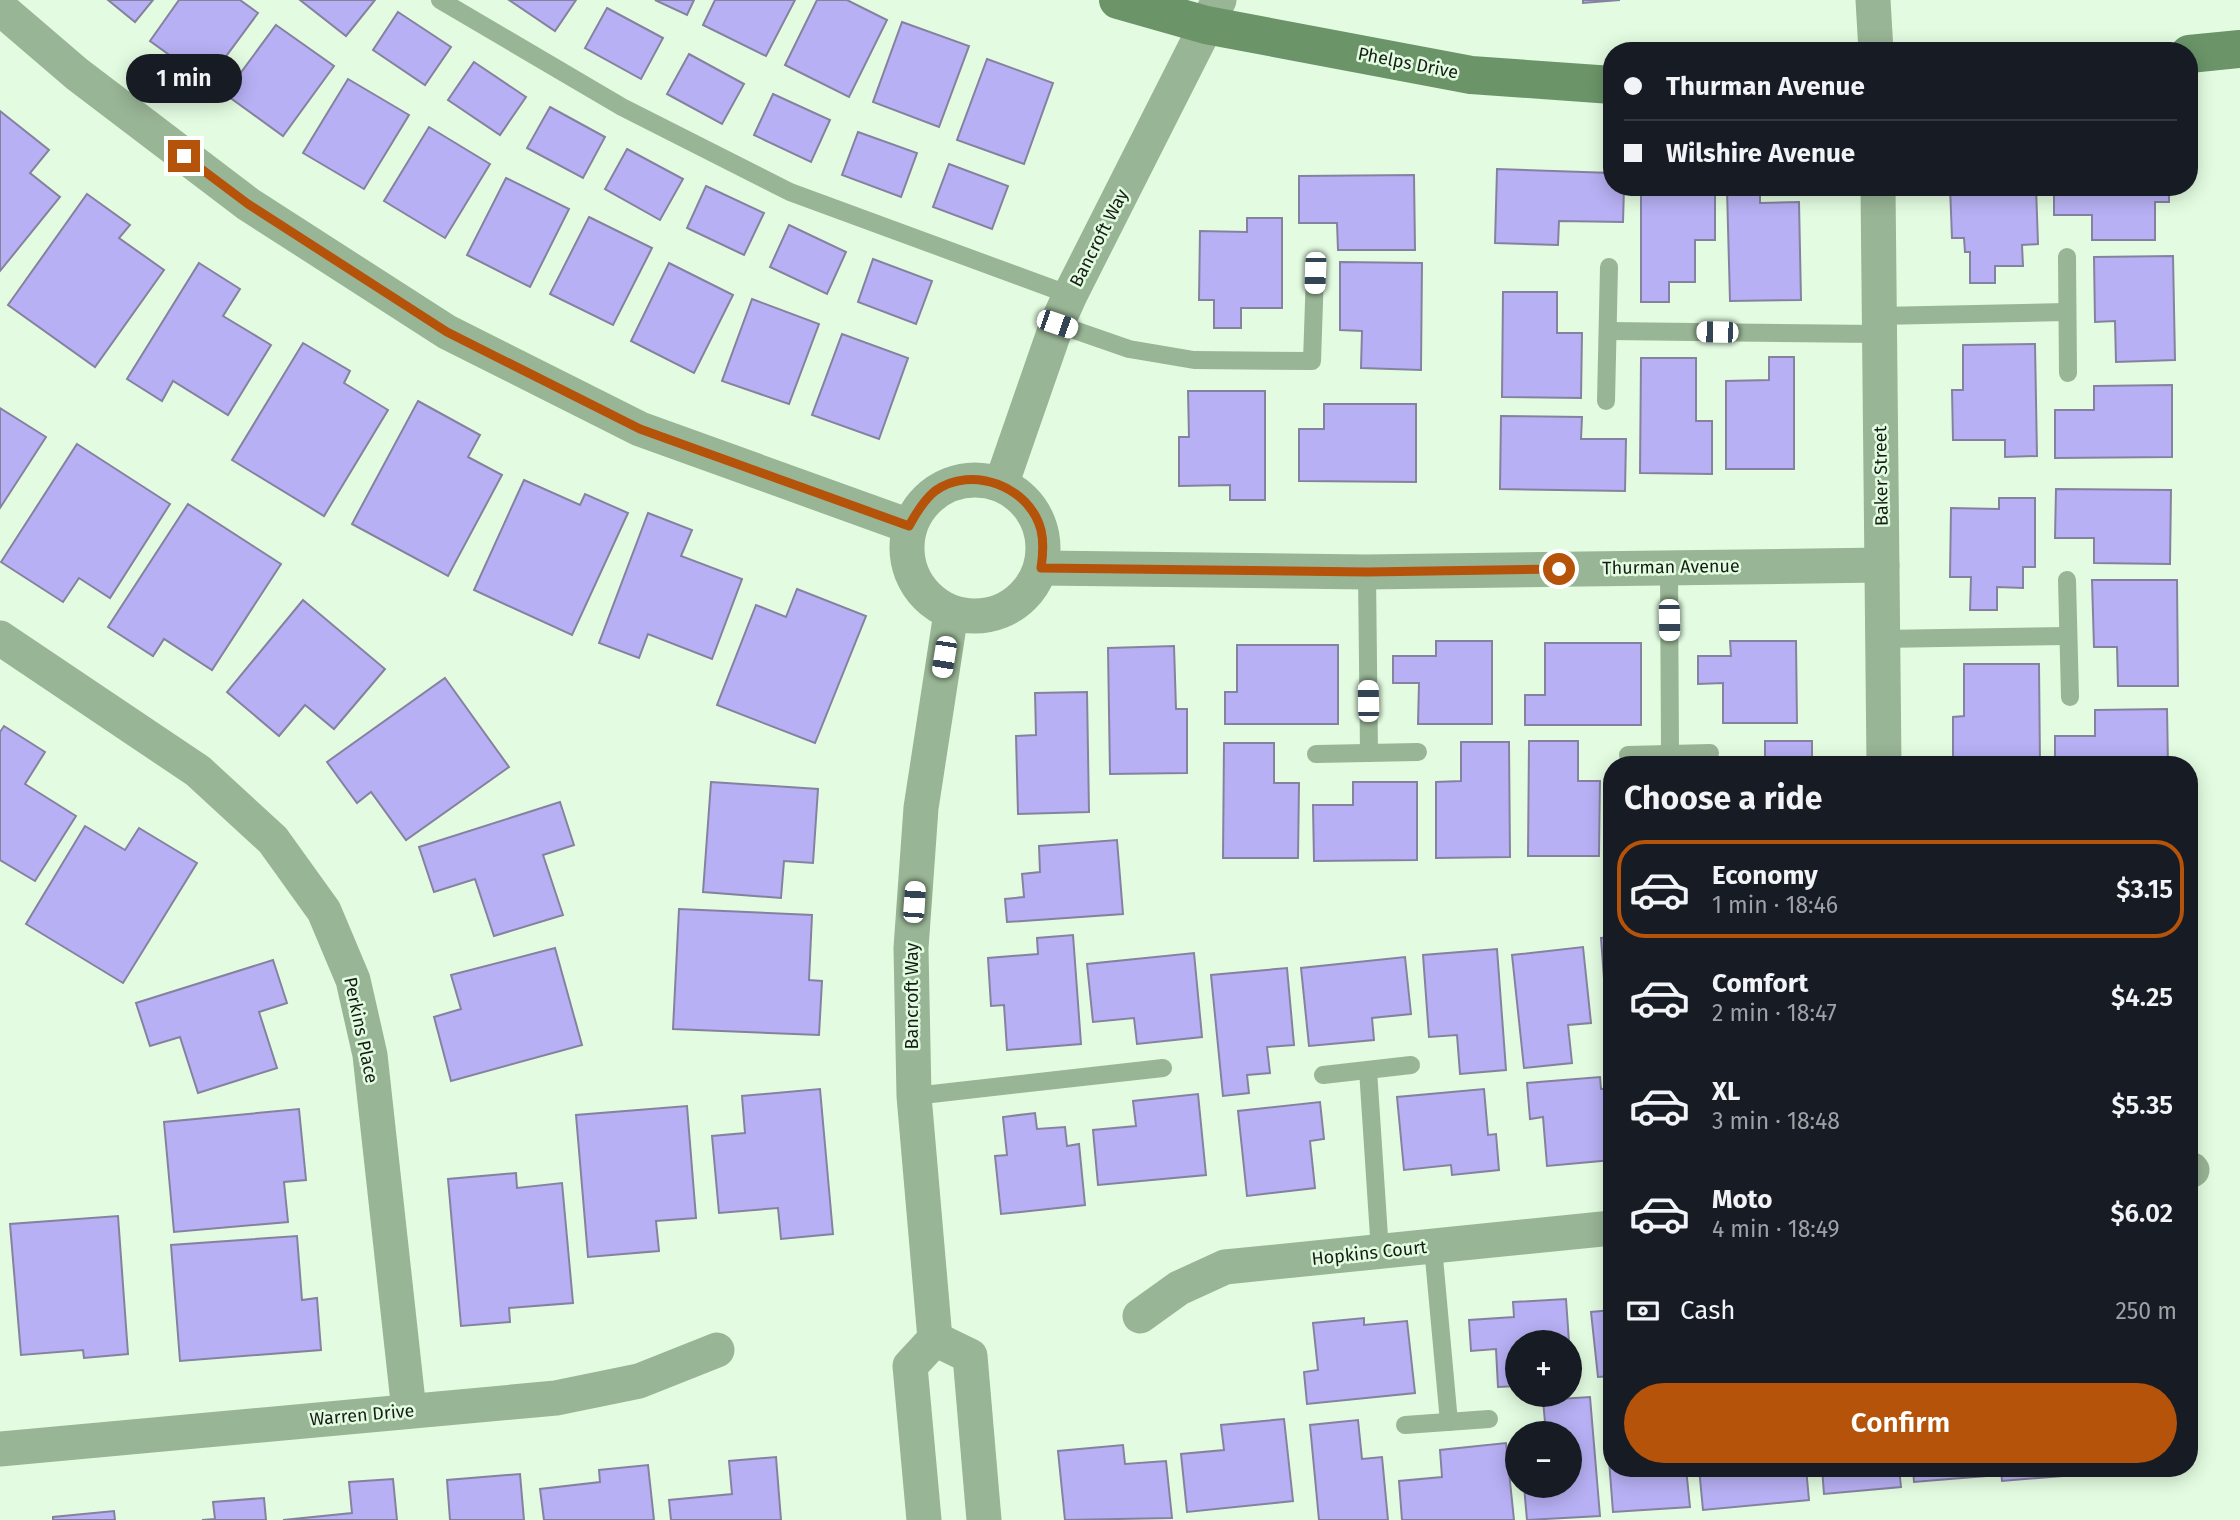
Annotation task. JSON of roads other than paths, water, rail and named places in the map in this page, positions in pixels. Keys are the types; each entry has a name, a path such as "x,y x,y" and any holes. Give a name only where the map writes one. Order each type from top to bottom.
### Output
{"street":[{"name":"Phelps Drive","path":"1118,0 1212,12 1471,75 1603,84"},
{"path":"1872,0 1875,42"},
{"path":"0,8 76,74 248,204 447,332 640,429 909,526"},
{"name":"Bancroft Way","path":"1002,485 1064,309 1212,12"},
{"path":"2198,53 2240,49"},
{"name":"Baker Street","path":"1878,196 1884,756"},
{"path":"980,480 1002,485 1019,495 1041,528 1044,549 1041,568 1031,588 1015,604 995,614 974,617 951,613 932,603 918,587 908,568 906,547 909,526 920,506 936,491 957,482 980,480"},
{"name":"Thurman Avenue","path":"1041,568 1367,572 1882,565"},
{"name":"Bancroft Way","path":"935,1339 914,1096 911,948 921,808 951,613"},
{"name":"Perkins Place","path":"0,638 198,771 273,840 324,911 353,980 370,1055 409,1411"},
{"name":"Hopkins Court","path":"1140,1315 1180,1288 1225,1267 1603,1229"},
{"path":"924,1520 910,1366 935,1339 970,1356 984,1520"},
{"name":"Warren Drive","path":"0,1449 556,1398 639,1381 717,1350"}],"lane":[{"path":"439,0 622,107 790,191 1064,309 1129,349 1194,360 1312,361 1315,273"},
{"path":"2067,257 2068,373"},
{"path":"1606,401 1609,267"},
{"path":"1609,331 1879,325 2066,312"},
{"path":"1669,567 1670,754"},
{"path":"1367,572 1369,753"},
{"path":"2067,580 2070,697"},
{"path":"1881,639 2068,636"},
{"path":"1316,754 1418,752"},
{"path":"1628,755 1710,753"},
{"path":"1323,1075 1411,1065"},
{"path":"914,1096 1163,1068"},
{"path":"1368,1070 1380,1252"},
{"path":"1433,1247 1449,1422"},
{"path":"1405,1426 1489,1419"}]}
